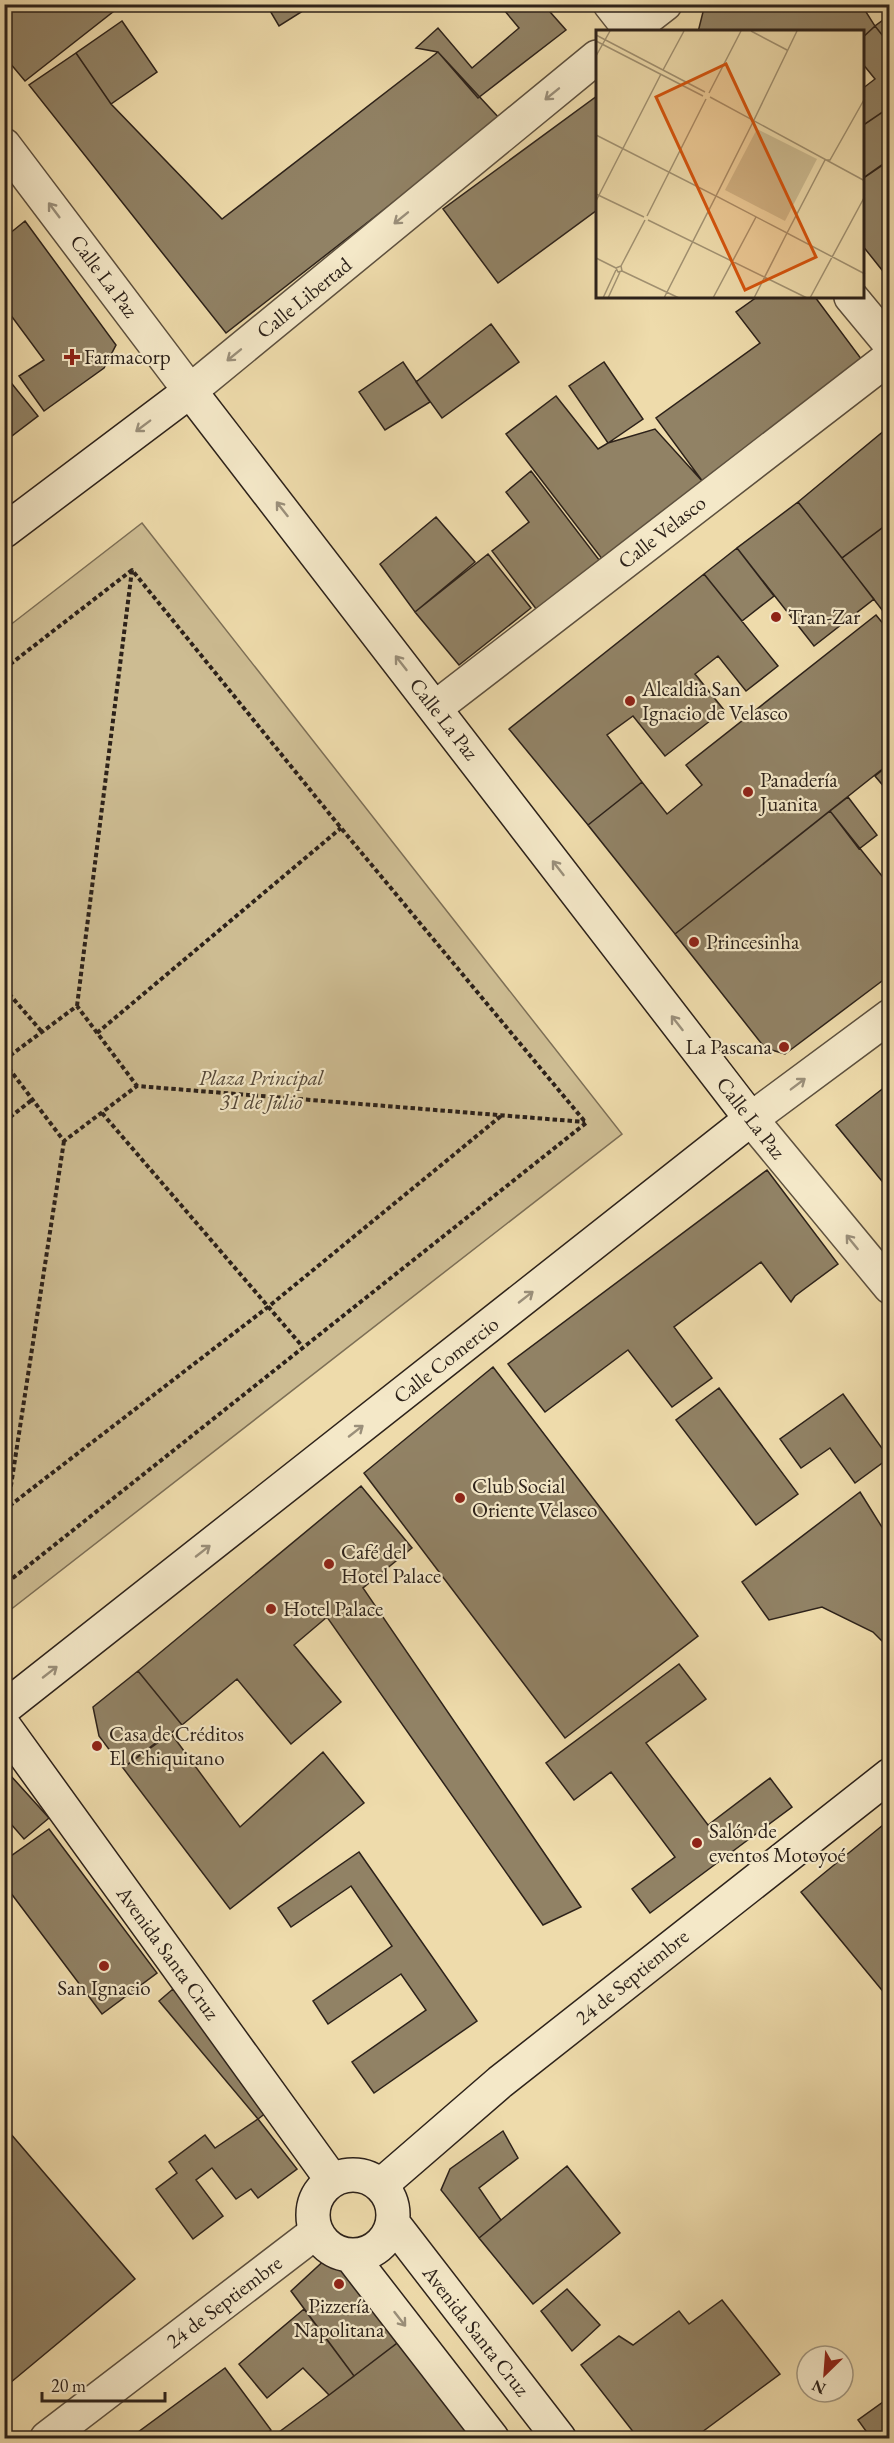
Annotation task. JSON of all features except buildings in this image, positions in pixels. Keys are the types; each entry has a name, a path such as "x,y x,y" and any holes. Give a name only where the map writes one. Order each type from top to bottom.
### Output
{"main road":[{"path":"610,4 629,30"},
{"path":"631,30 665,4"},
{"name":"Calle Libertad","path":"4,531 190,391 596,58"},
{"name":"Calle La Paz","path":"4,145 190,391 751,1119 890,1287"},
{"path":"852,298 890,344"},
{"name":"Calle Velasco","path":"435,708 890,357"},
{"name":"Calle Comercio","path":"4,1708 751,1119 890,1016"},
{"name":"Avenida Santa Cruz","path":"4,1726 332,2181"},
{"name":"24 de Septiembre","path":"381,2185 509,2075 890,1775"},
{"path":"351,2256 373,2250 382,2243 393,2223 389,2196 381,2185 357,2174 344,2175 332,2181 316,2197 312,2209 316,2232 331,2248 351,2256 492,2439"},
{"name":"Avenida Santa Cruz","path":"393,2223 560,2439"},
{"name":"24 de Septiembre","path":"47,2439 316,2232"}],"path":[{"path":"4,669 132,570"},
{"path":"132,570 341,828 586,1123"},
{"path":"132,570 76,1006 137,1086"},
{"path":"97,1033 341,828"},
{"path":"4,988 42,1032"},
{"path":"64,1141 4,1061 76,1006"},
{"path":"4,1530 6,1505 64,1141 137,1086 586,1123"},
{"path":"4,1122 33,1099"},
{"path":"102,1113 302,1346"},
{"path":"6,1505 268,1307 501,1116"},
{"path":"4,1585 302,1346 586,1123"}],"green space":[{"name":"Plaza Principal 31 de Julio","path":"142,523 622,1134 5,1614 5,629"}],"place":[{"name":"Farmacorp","path":"72,357"},
{"name":"Tran-Zar","path":"776,617"},
{"name":"Alcaldia San Ignacio de Velasco","path":"630,701"},
{"name":"Panadería Juanita","path":"748,792"},
{"name":"Princesinha","path":"694,942"},
{"name":"La Pascana","path":"784,1047"},
{"name":"Club Social Oriente Velasco","path":"460,1498"},
{"name":"Café del Hotel Palace","path":"329,1564"},
{"name":"Hotel Palace","path":"271,1609"},
{"name":"Casa de Créditos El Chiquitano","path":"97,1746"},
{"name":"Salón de eventos Motoyoé","path":"697,1843"},
{"name":"San Ignacio","path":"104,1966"},
{"name":"Pizzería Napolitana","path":"339,2284"}]}
